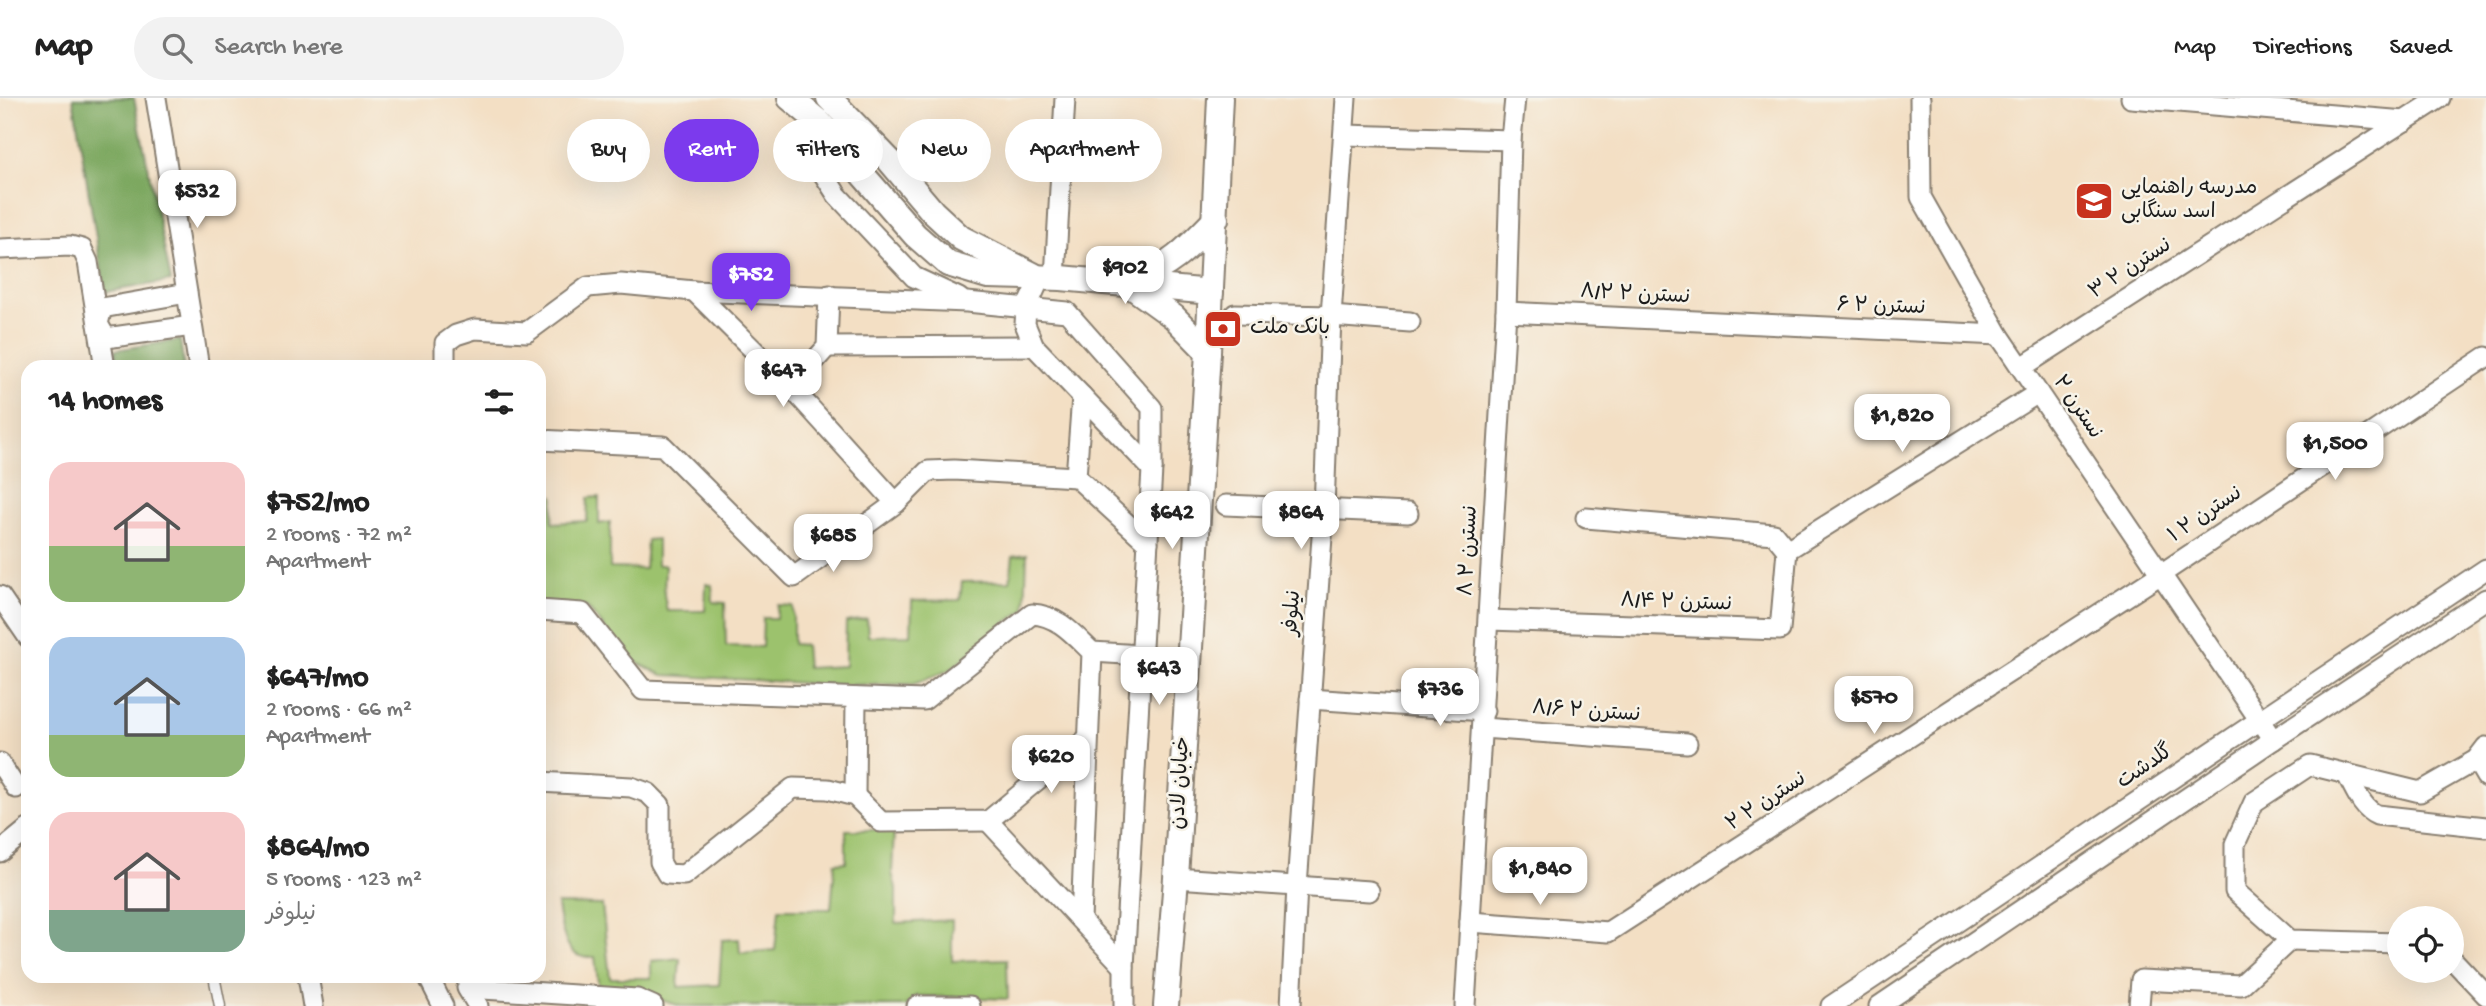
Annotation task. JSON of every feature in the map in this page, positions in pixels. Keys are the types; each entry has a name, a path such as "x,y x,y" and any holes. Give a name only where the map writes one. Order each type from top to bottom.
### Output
{"street":[{"path":"156,98 198,360"},
{"path":"790,98 815,119"},
{"path":"829,98 889,160 933,212 961,238 1052,278"},
{"path":"1068,98 1052,278 1026,309 1025,324 1034,346 1152,468"},
{"name":"خیابان لادن","path":"1166,1006 1216,219 1220,98"},
{"name":"نیلوفر","path":"1291,1006 1324,509 1331,316 1346,98"},
{"name":"۸ نسترن ۲","path":"1465,1006 1506,312 1511,140 1516,98"},
{"name":"نسترن ۲","path":"1920,98 1921,197 1999,335 2273,740"},
{"path":"2131,98 2405,121 2407,98"},
{"name":"۳ نسترن ۲","path":"2022,367 2440,98"},
{"path":"1345,135 1511,140"},
{"path":"829,182 837,195 915,277 967,302"},
{"path":"837,195 852,182"},
{"path":"869,182 915,236 948,264 988,276 1052,278 1211,292"},
{"path":"1127,284 1170,263 1216,219"},
{"path":"0,249 69,246 82,249 88,262 104,360"},
{"path":"445,360 445,342 456,335 475,329 527,332 588,287 621,284 694,291 967,302 1067,312 1152,408 1152,468 1124,1006"},
{"path":"1127,284 1174,317 1208,352"},
{"path":"694,291 791,387 896,503"},
{"path":"187,293 102,308 98,324 106,338 192,326"},
{"path":"791,387 827,347 829,295"},
{"name":"۸/۲ نسترن ۲","path":"1506,312 1761,326"},
{"path":"1235,314 1331,316 1410,322"},
{"name":"۶ نسترن ۲","path":"1761,326 1999,335"},
{"path":"827,347 1034,346"},
{"name":"۱ نسترن ۲","path":"2161,574 2486,357"},
{"path":"1586,518 1774,534 1787,550 2038,393"},
{"path":"1076,477 1082,397"},
{"path":"546,439 663,446 794,577 896,503 928,471 1076,477 1148,543"},
{"path":"1226,505 1408,513"},
{"name":"۸/۴ نسترن ۲","path":"1489,620 1780,630 1787,550"},
{"name":"گلدشت","path":"1832,1006 2486,569"},
{"name":"۲ نسترن ۲","path":"1470,922 1608,932 2161,574"},
{"path":"0,596 21,627"},
{"path":"1861,985 1877,1006 1904,997 2273,740 2486,599"},
{"path":"546,610 582,613 643,690 925,700 1032,614 1045,614 1063,625 1092,652 1141,655"},
{"path":"1081,920 1092,652"},
{"path":"855,796 856,698"},
{"name":"۸/۶ نسترن ۲","path":"1310,699 1399,705 1483,719 1687,743"},
{"path":"546,782 631,787 648,793 660,805 660,862 667,874 684,875 793,788 828,789 855,796 881,821 988,821 1088,738"},
{"path":"2387,943 2290,940 2235,891 2235,844 2254,802 2310,765 2420,792 2483,761"},
{"path":"0,763 16,788"},
{"path":"2347,775 2370,813 2377,816 2486,827"},
{"path":"988,821 1124,967"},
{"path":"0,852 21,835"},
{"path":"1176,878 1369,891"},
{"path":"2139,1006 2141,980 2241,985 2290,940"},
{"path":"2464,972 2486,995"},
{"path":"309,983 313,1006"},
{"path":"432,983 443,1006"},
{"path":"465,983 478,1006"},
{"path":"472,983 642,1004"},
{"path":"917,1006 970,1006"}],"lane":[{"path":"216,983 220,1006"}],"green space":[{"path":"73,98 134,98 171,281 105,292"},
{"path":"180,340 183,360 117,360 115,350"},
{"path":"546,496 554,496 552,523 587,521 588,498 599,497 599,524 610,522 610,568 645,569 647,540 657,539 657,565 665,565 664,595 667,611 705,611 706,584 712,585 713,602 725,603 726,646 762,647 763,618 776,618 778,605 793,606 793,644 805,645 807,668 845,666 846,622 867,619 868,636 911,635 912,601 960,600 962,582 1010,581 1013,556 1027,554 1025,610 1005,623 950,670 914,684 838,685 663,675 631,660 587,607 546,605"},
{"path":"846,830 894,830 892,873 896,888 896,923 952,920 952,961 1007,959 1008,999 916,996 906,1006 681,1006 644,995 599,992 595,957 575,954 564,936 557,904 602,905 610,978 651,978 651,961 680,958 678,987 719,985 722,940 739,939 740,953 775,950 779,909 831,909 835,863 846,862"}],"place":[{"name":"مدرسه راهنمایی اسد سنگابی","path":"2094,201"},
{"name":"بانک ملت","path":"1223,329"}]}
